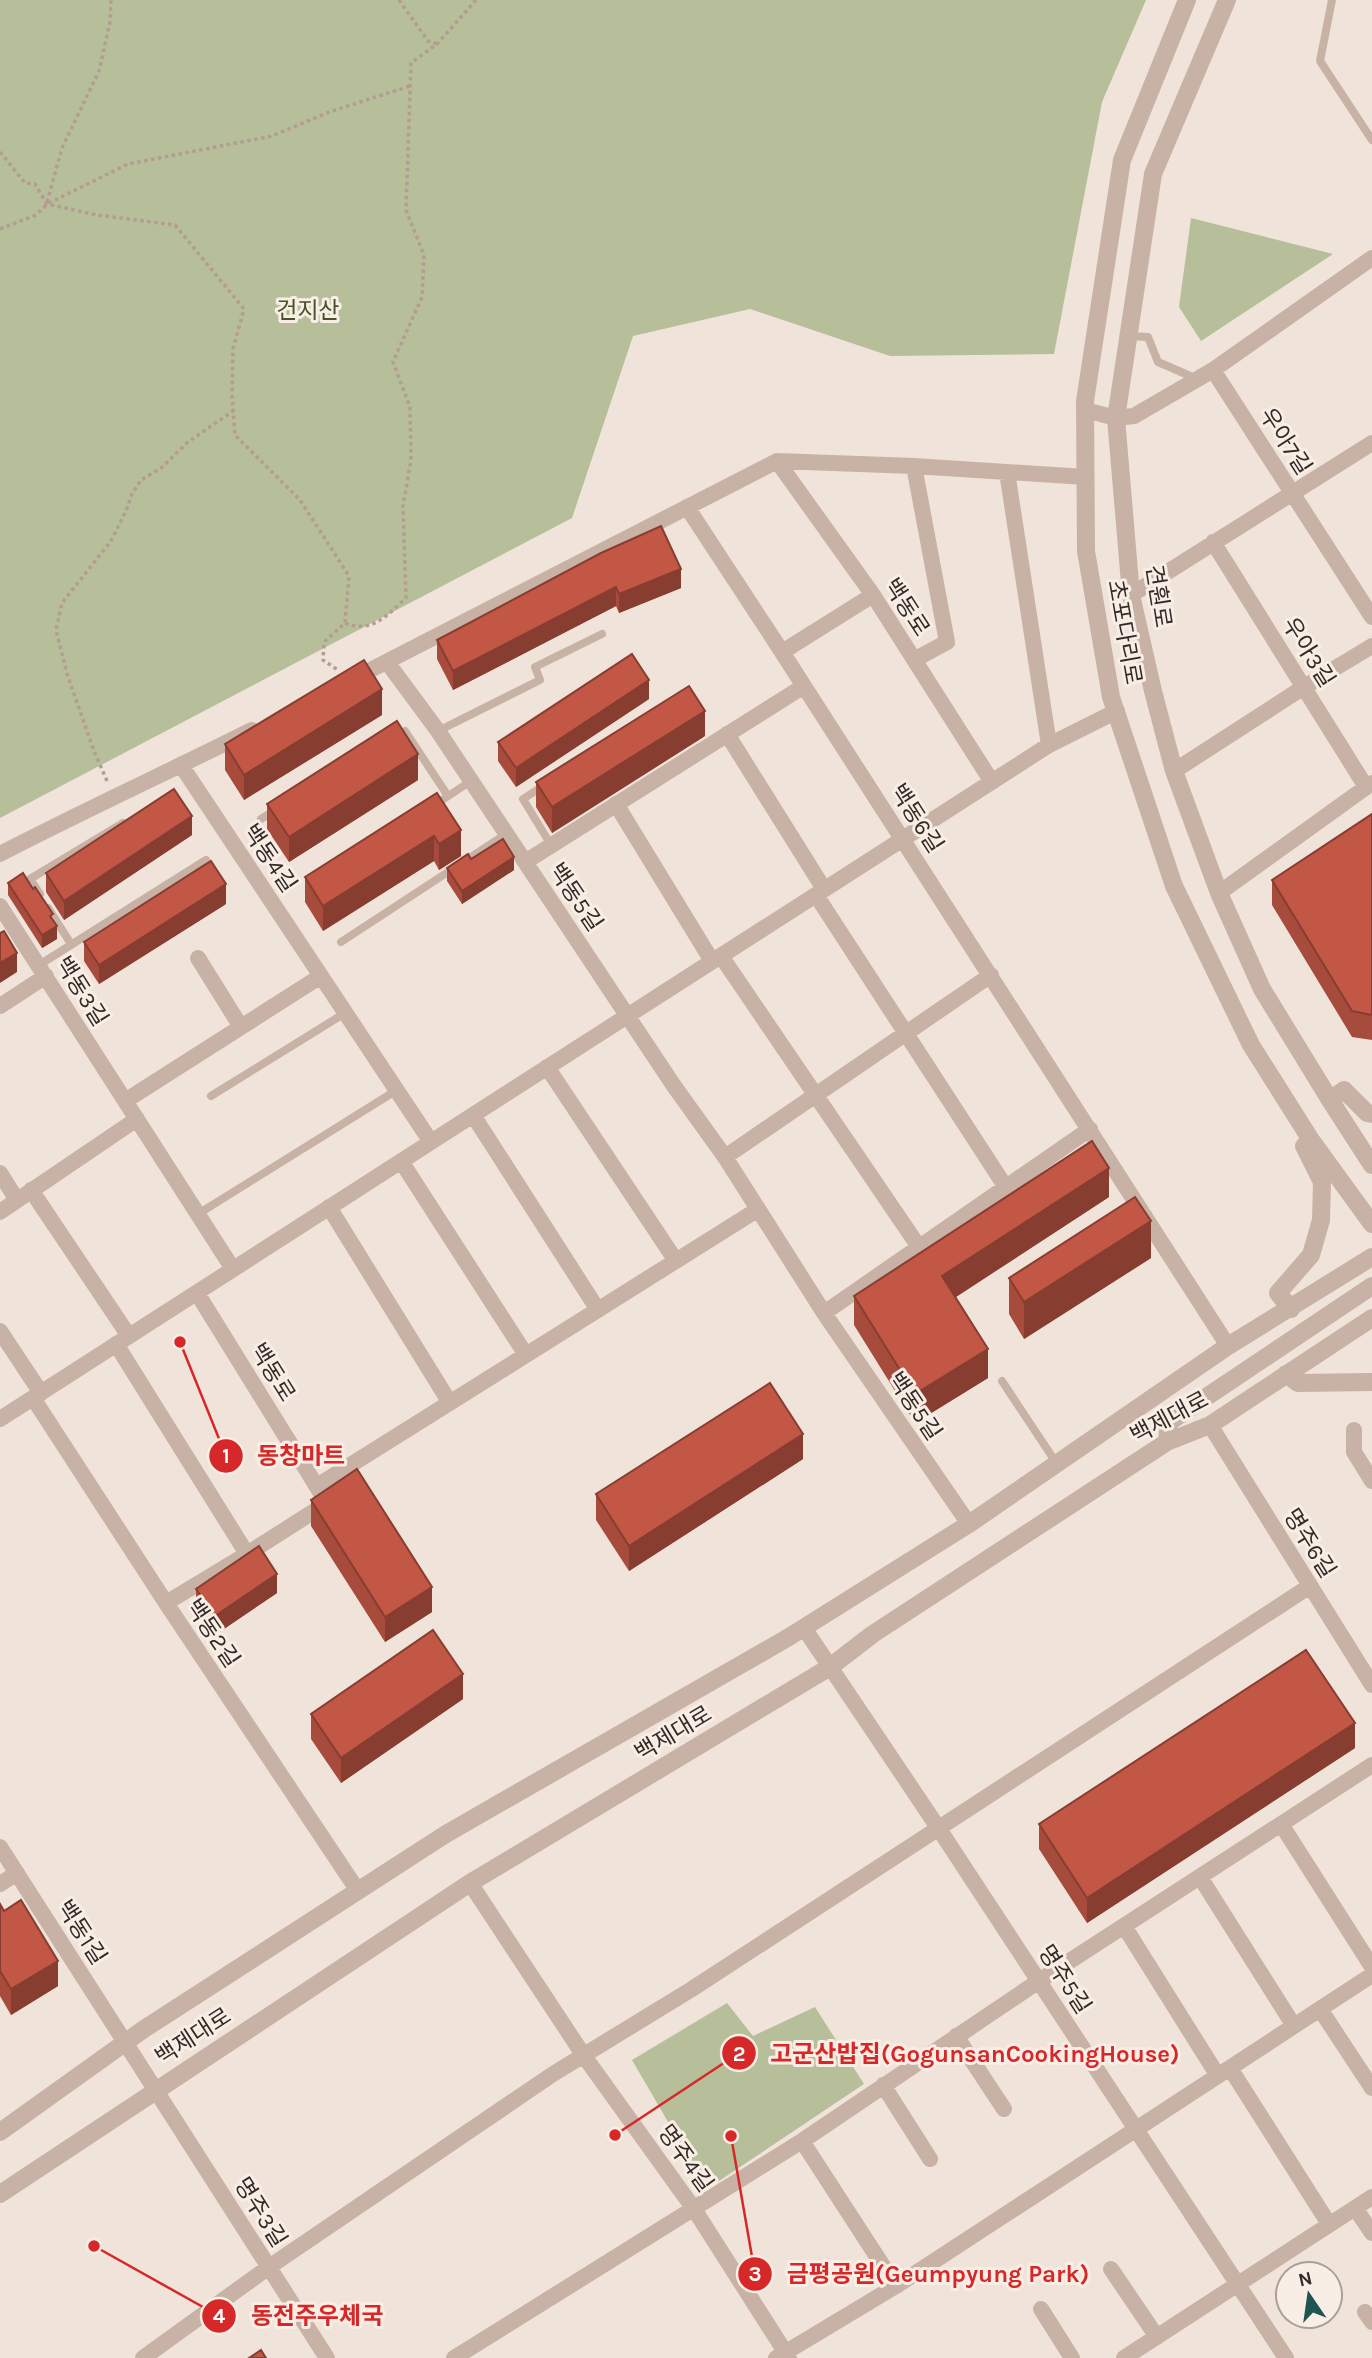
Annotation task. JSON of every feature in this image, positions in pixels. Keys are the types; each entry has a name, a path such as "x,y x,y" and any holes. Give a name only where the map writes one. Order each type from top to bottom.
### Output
{"street":[{"name":"초포다리로","path":"1187,0 1122,160 1085,410 1086,551 1111,697 1174,886 1251,1045 1311,1140 1372,1224"},
{"name":"견훤로","path":"1227,0 1153,174 1116,418 1131,595 1174,771 1219,893 1262,989 1372,1164"},
{"path":"1085,410 1116,418 1133,416 1198,380 1372,258"},
{"name":"우아7길","path":"1213,370 1293,494 1372,443"},
{"path":"345,683 777,461 914,466 1085,477"},
{"name":"백동로","path":"777,461 873,595 992,782"},
{"path":"914,466 947,642 914,660"},
{"path":"1007,472 1049,745"},
{"path":"1131,595 1293,494 1372,617"},
{"name":"백동6길","path":"687,507 1228,1346"},
{"name":"우아3길","path":"1213,542 1369,785 1219,893"},
{"path":"782,652 873,595"},
{"path":"1174,771 1372,646"},
{"name":"백동5길","path":"387,662 438,731 725,1157 824,1312 969,1524"},
{"path":"525,862 804,686"},
{"path":"0,1419 1049,745 1117,711"},
{"path":"0,854 266,723"},
{"path":"727,734 906,1033 1006,1186"},
{"name":"백동4길","path":"181,765 431,1142"},
{"path":"616,804 717,959 815,1095 919,1247"},
{"name":"백동3길","path":"1,910 233,1269"},
{"path":"198,958 242,1027"},
{"path":"0,1006 42,970"},
{"path":"725,1157 991,975"},
{"path":"125,1101 321,976"},
{"path":"547,1067 676,1261"},
{"path":"1330,1100 1344,1090 1367,1113 1372,1114"},
{"path":"473,1115 598,1310"},
{"path":"0,1212 137,1119"},
{"path":"824,1312 1090,1129"},
{"path":"1291,1308 1278,1293 1311,1255 1321,1220 1322,1182 1304,1146 1311,1140"},
{"path":"401,1161 526,1355"},
{"path":"0,1173 18,1200"},
{"path":"32,1190 247,1554"},
{"path":"329,1207 450,1403"},
{"path":"166,1603 327,1503 317,1486 757,1210"},
{"name":"백제대로","path":"0,2132 127,2042 446,1834 804,1628 969,1524 1228,1346 1372,1257"},
{"path":"1167,1442 1169,1422 1372,1286"},
{"name":"백동로","path":"197,1293 317,1486"},
{"name":"백제대로","path":"0,2194 470,1883 830,1668 873,1633 1167,1442 1210,1425 1372,1318"},
{"path":"0,1331 37,1395"},
{"path":"1286,1374 1298,1382 1372,1382"},
{"name":"백동2길","path":"37,1395 166,1603 358,1891"},
{"name":"명주6길","path":"1210,1425 1372,1685"},
{"path":"1354,1430 1354,1452 1372,1480"},
{"path":"142,2358 269,2267 553,2074 692,1989 1310,1586"},
{"name":"명주5길","path":"804,1628 1286,2358"},
{"path":"454,2358 802,2141 1039,1981 1367,1768 1372,1785"},
{"path":"1281,1824 1372,1967"},
{"name":"백동1길","path":"0,1847 156,2090"},
{"path":"0,1884 17,1873"},
{"path":"1200,1877 1294,2026"},
{"name":"명주4길","path":"470,1883 584,2056 694,2209 784,2356"},
{"path":"1124,1926 1329,2224"},
{"path":"784,2356 1372,1975"},
{"path":"1320,2009 1372,2088"},
{"path":"956,2036 1004,2109"},
{"path":"883,2085 930,2159"},
{"name":"명주3길","path":"156,2090 327,2358"},
{"path":"802,2141 895,2286"},
{"path":"1124,2358 1372,2197"},
{"path":"1356,2207 1372,2233"},
{"path":"1111,2269 1157,2337"},
{"path":"1041,2309 1072,2358"}],"lane":[{"path":"1332,0 1320,61 1372,140"},
{"path":"1129,336 1148,337 1158,362 1198,380"},
{"path":"438,731 540,680 535,667 602,634"},
{"path":"383,745 405,731 448,796"},
{"path":"551,845 523,799 556,778"},
{"path":"425,810 471,781"},
{"path":"261,819 283,805"},
{"path":"71,944 30,879 136,815"},
{"path":"341,942 506,834"},
{"path":"42,970 71,944 206,860"},
{"path":"211,1096 345,1013"},
{"path":"198,1214 397,1090"},
{"path":"1002,1381 1057,1464"}],"path":[{"path":"47,204 62,148 99,71 110,22 110,0"},
{"path":"398,0 428,41 437,44"},
{"path":"345,623 359,629 375,624 406,598 403,506 411,460 410,407 393,362 422,297 424,255 406,210 411,63 437,44 476,0"},
{"path":"0,229 36,215 47,204 128,164 272,136 329,112 410,86"},
{"path":"0,152 25,183 36,184 47,204 97,215 175,225 244,309 233,349 235,435 300,500 349,576 345,623 324,642 323,660 345,683"},
{"path":"114,796 94,751 67,674 56,630 62,603 111,541 141,480 161,468 188,442 233,411"}],"green space":[{"name":"건지산","path":"0,0 1146,0 1102,102 1054,354 890,356 750,309 633,336 572,518 0,818"},
{"path":"1191,218 1333,254 1201,341 1179,307"},
{"path":"727,2003 753,2036 815,2007 864,2084 707,2189 632,2060"}],"building":[{"path":"661,526 681,569 619,594 616,587 453,671 437,640 601,553"},
{"path":"632,654 649,680 516,768 498,742"},
{"path":"364,660 382,689 244,775 225,744"},
{"path":"689,686 705,711 552,807 536,782"},
{"path":"397,721 418,754 289,837 267,804"},
{"path":"174,789 192,816 64,901 46,873"},
{"path":"437,793 461,830 439,844 434,836 323,906 305,877"},
{"path":"1372,814 1372,1015 1352,1011 1272,880"},
{"path":"503,839 514,857 462,891 447,868 468,854 471,859"},
{"path":"211,861 226,884 99,965 84,942"},
{"path":"23,873 53,914 50,916 57,926 42,935 8,883"},
{"path":"4,931 17,953 0,963 0,933"},
{"path":"1092,1141 1109,1168 942,1276 988,1349 915,1394 854,1296"},
{"path":"1135,1197 1151,1221 1024,1302 1009,1278"},
{"path":"770,1383 803,1434 629,1546 596,1494"},
{"path":"357,1469 432,1587 385,1617 311,1500"},
{"path":"259,1546 277,1574 215,1616 196,1589"},
{"path":"433,1630 463,1674 341,1758 311,1714"},
{"path":"1306,1650 1355,1723 1087,1898 1039,1824"},
{"path":"21,1900 58,1961 11,1989 0,1971 0,1904 4,1911"},
{"path":"261,2350 266,2358 249,2358"}],"place":[{"name":"동창마트","path":"180,1342"},
{"name":"고군산밥집(GogunsanCookingHouse)","path":"615,2135"},
{"name":"금평공원(Geumpyung Park)","path":"731,2136"},
{"name":"동전주우체국","path":"94,2246"}]}
